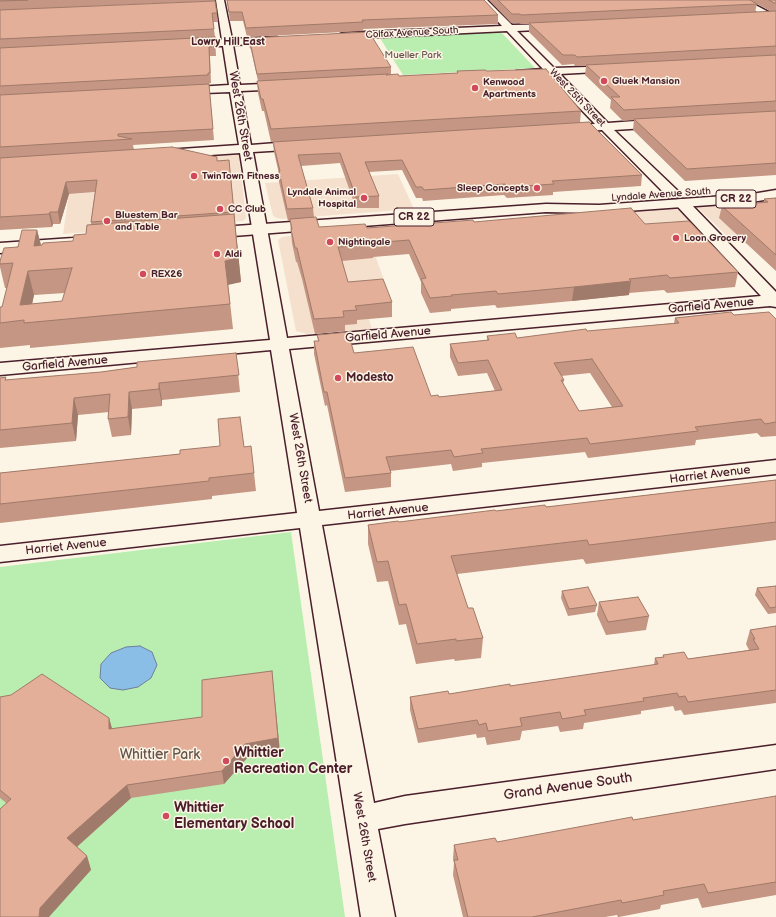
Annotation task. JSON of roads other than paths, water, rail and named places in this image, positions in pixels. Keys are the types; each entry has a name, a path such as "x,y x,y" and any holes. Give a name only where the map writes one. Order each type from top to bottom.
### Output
{"main road":[{"name":"Lyndale Avenue South","path":"195,234 546,208 599,209 743,189 776,190"},
{"name":"Lyndale Avenue South","path":"678,198 752,198 776,194"},
{"path":"0,248 86,242"}],"street":[{"name":"West 25th Street","path":"482,0 605,127 678,198 723,248 775,301"},
{"path":"740,0 774,17"},
{"name":"West 26th Street","path":"220,4 228,42 279,345 311,520 374,817 378,917"},
{"path":"748,17 774,17"},
{"name":"Colfax Avenue South","path":"329,37 565,26"},
{"path":"208,43 290,39"},
{"path":"508,74 625,68"},
{"path":"172,92 295,85"},
{"path":"553,130 674,122"},
{"path":"150,155 316,144"},
{"name":"Garfield Avenue","path":"0,369 775,301"},
{"name":"Harriet Avenue","path":"0,554 776,467"},
{"name":"Grand Avenue South","path":"374,817 776,757"}],"water":[{"path":"140,646 152,652 157,665 151,678 138,687 123,690 110,688 100,678 101,664 111,653 126,647"}],"place":[{"name":"Gluek Mansion","path":"604,81"},
{"name":"Kenwood Apartments","path":"475,88"},
{"name":"TwinTown Fitness","path":"194,176"},
{"name":"Sleep Concepts","path":"537,188"},
{"name":"Lyndale Animal Hospital","path":"364,198"},
{"name":"CC Club","path":"220,209"},
{"name":"Bluestem Bar and Table","path":"107,221"},
{"name":"Loon Grocery","path":"676,238"},
{"name":"Nightingale","path":"330,242"},
{"name":"Aldi","path":"217,254"},
{"name":"REX26","path":"143,274"},
{"name":"Modesto","path":"338,378"},
{"name":"Whittier Recreation Center","path":"226,761"},
{"name":"Whittier Elementary School","path":"166,816"}],"district":[{"name":"Lowry Hill East","path":"228,42"}],"park label":[{"name":"Mueller Park","path":"413,55"},
{"name":"Whittier Park","path":"160,755"}]}
